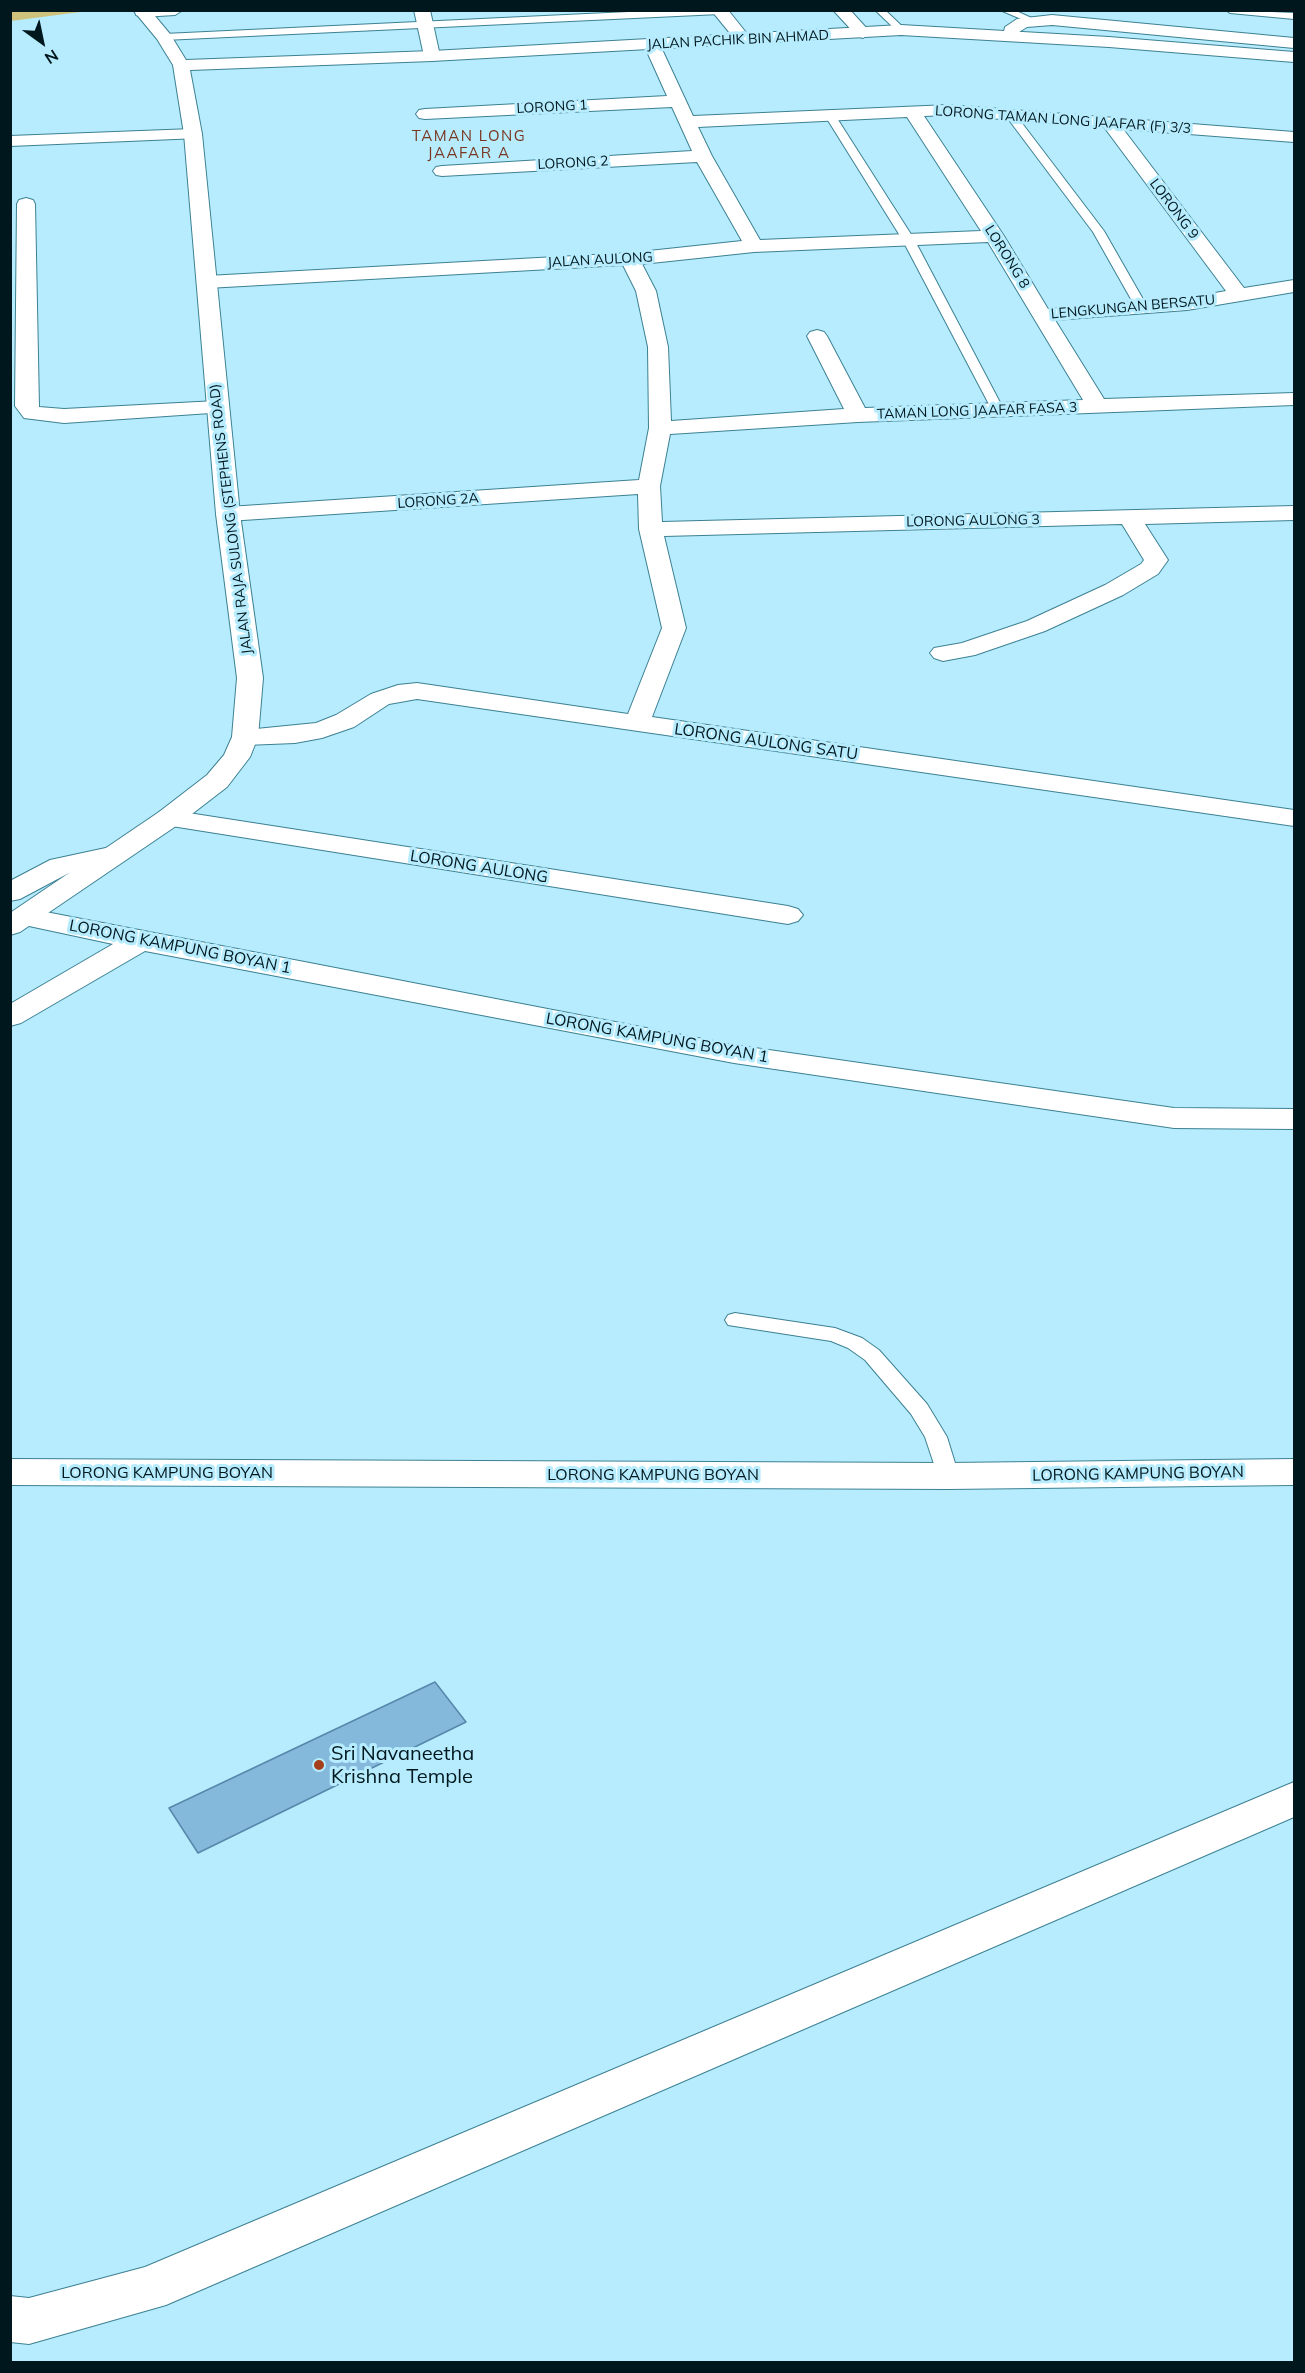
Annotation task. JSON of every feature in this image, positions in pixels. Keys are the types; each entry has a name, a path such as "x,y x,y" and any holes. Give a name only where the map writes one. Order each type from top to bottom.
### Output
{"street":[{"path":"141,11 175,10"},
{"path":"840,10 863,33"},
{"name":"JALAN RAJA SULONG (STEPHENS ROAD)","path":"16,912 116,854 169,818 217,781 237,757 245,737 250,678 228,514 193,134 182,65 164,37 141,11"},
{"path":"719,11 744,40"},
{"path":"1011,36 1011,30 1031,20 1056,15 1291,27"},
{"path":"424,17 432,56"},
{"name":"JALAN PACHIK BIN AHMAD","path":"182,65 432,56 901,30 1188,47 1294,57"},
{"path":"652,45 703,156 754,246"},
{"name":"LORONG 1","path":"425,114 679,101"},
{"name":"LORONG TAMAN LONG JAAFAR (F) 3/3","path":"687,122 949,110 1294,137"},
{"name":"LORONG 8","path":"912,111 994,236 1097,406"},
{"name":"LORONG 9","path":"1109,122 1240,296"},
{"path":"10,141 193,134"},
{"name":"LORONG 2","path":"442,171 703,156"},
{"path":"26,204 26,406 32,413 64,416 217,407"},
{"name":"JALAN AULONG","path":"207,282 630,259 754,246 994,236"},
{"path":"630,259 646,291 658,347 660,428 649,486 651,529 674,628 637,723"},
{"name":"LENGKUNGAN BERSATU","path":"1043,315 1187,304 1294,286"},
{"path":"817,336 858,416"},
{"name":"TAMAN LONG JAAFAR FASA 3","path":"660,428 858,416 1294,399"},
{"name":"LORONG 2A","path":"228,514 649,486"},
{"name":"LORONG AULONG 3","path":"651,529 1294,513"},
{"path":"943,653 966,650 1036,626 1114,590 1150,569 1156,560 1129,517"},
{"name":"LORONG AULONG SATU","path":"245,737 295,735 322,730 345,721 380,699 398,693 417,691 1294,818"},
{"name":"LORONG AULONG","path":"169,818 788,915"},
{"name":"LORONG KAMPUNG BOYAN 1","path":"16,912 140,941 734,1054 1174,1118 1294,1119"},
{"path":"10,1017 140,941"},
{"name":"LORONG KAMPUNG BOYAN","path":"10,1472 948,1476 1294,1472"},
{"path":"10,2319 28,2321 150,2289 1294,1799"}],"lane":[{"path":"879,10 901,30"},
{"path":"1004,10 1031,20"},
{"path":"1230,10 1291,27"},
{"path":"164,37 424,17 719,11"},
{"path":"829,114 909,239 998,410"},
{"path":"1011,116 1098,231 1142,308"},
{"path":"735,1320 835,1335 855,1343 872,1355 919,1409 936,1437 948,1476"}],"shaded area":[{"path":"11,10 88,10 88,11 11,21"}],"building":[{"name":"Sri Navaneetha Krishna Temple","path":"435,1682 466,1722 198,1853 169,1808"}],"place":[{"name":"Sri Navaneetha Krishna Temple","path":"319,1765"}],"district":[{"name":"TAMAN LONG JAAFAR A","path":"469,144"}]}
